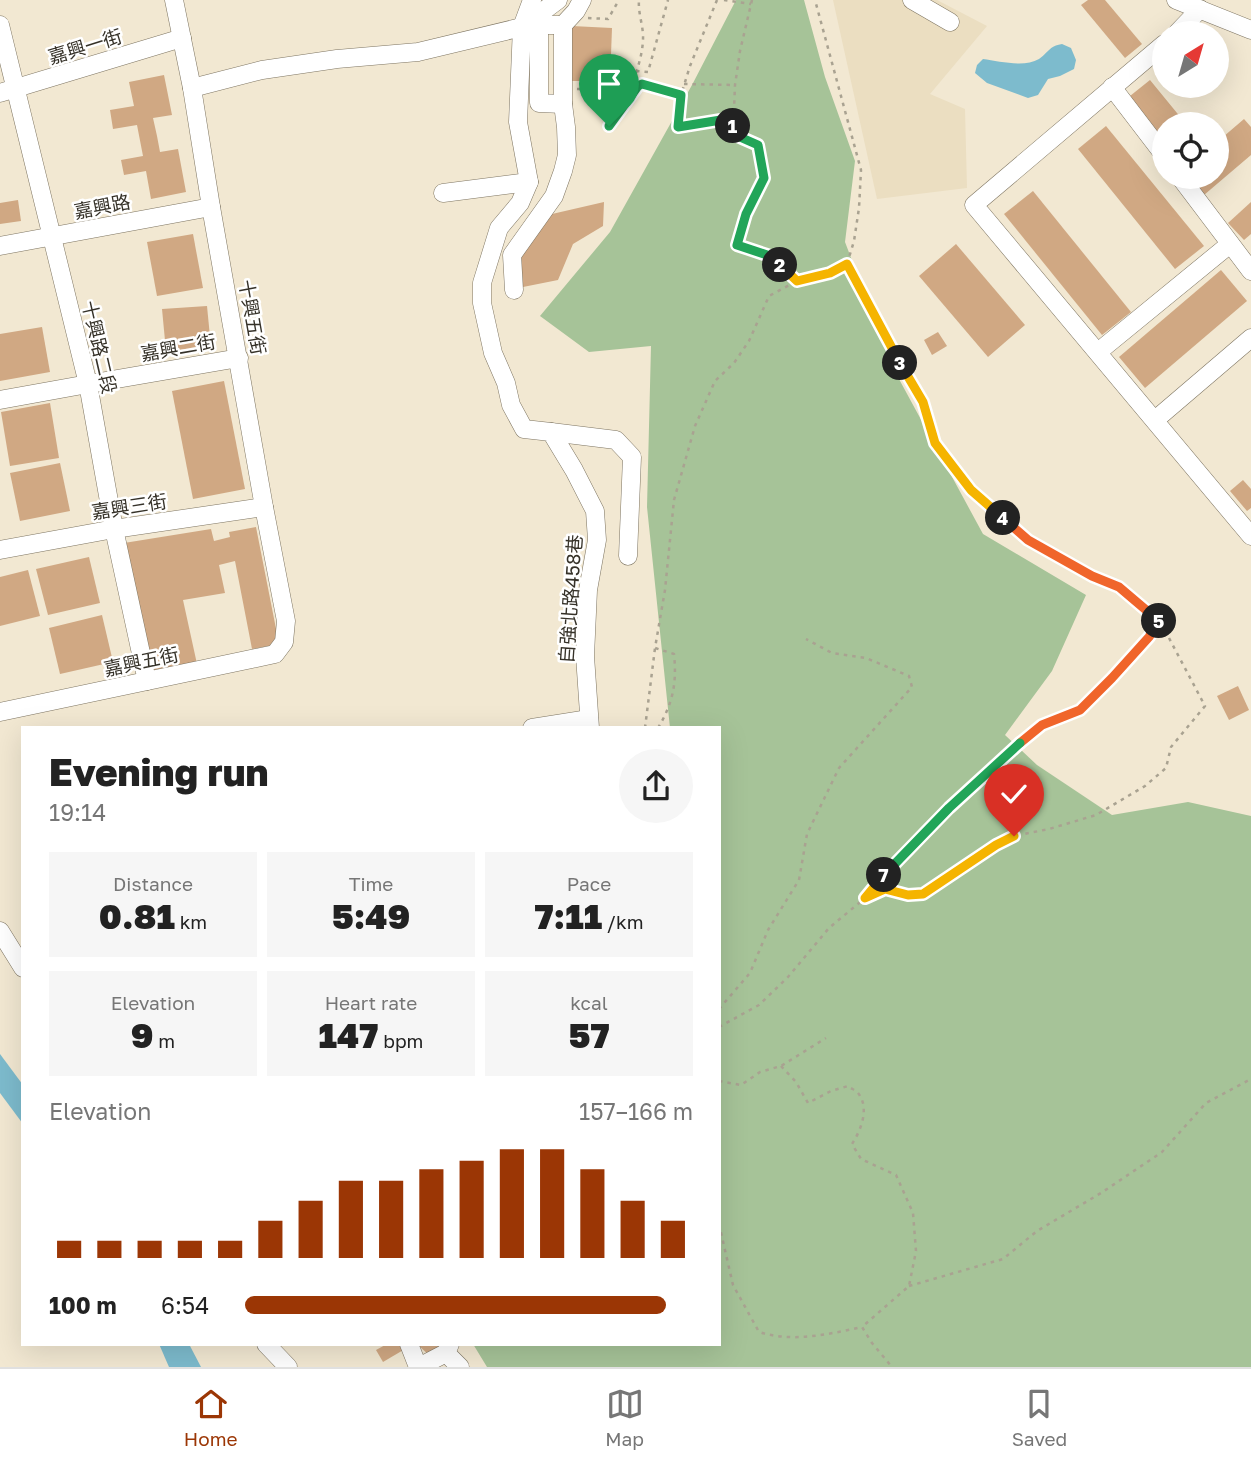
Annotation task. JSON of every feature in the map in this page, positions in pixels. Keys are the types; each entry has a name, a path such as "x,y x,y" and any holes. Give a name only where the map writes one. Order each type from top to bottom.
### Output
{"street":[{"name":"十興五街","path":"174,0 286,621 284,642"},
{"path":"532,0 522,27 518,122 529,182 520,202 499,228 482,283 482,303 493,353 506,383 511,405 524,429 616,440 632,457 628,556"},
{"path":"192,88 262,70 337,59 418,52 522,27 558,0"},
{"path":"514,290 512,255 554,196 567,155 563,104 539,103 539,25 563,26 582,0"},
{"path":"912,0 950,22"},
{"path":"1176,0 1208,5 1231,22 1251,30"},
{"path":"1190,21 1208,5"},
{"name":"十興路二段","path":"0,25 8,91 52,237 88,384 114,529 146,681"},
{"name":"嘉興一街","path":"8,91 181,38"},
{"path":"1152,54 974,205 1251,536"},
{"path":"1112,87 1152,139"},
{"path":"443,193 529,182"},
{"path":"1189,189 1251,271"},
{"name":"嘉興路","path":"0,246 211,207"},
{"path":"1098,352 1230,244"},
{"path":"1155,420 1251,338"},
{"name":"嘉興二街","path":"0,400 239,358"},
{"name":"自強北路458巷","path":"551,432 596,511 597,540 589,590 585,656 590,723"},
{"name":"嘉興三街","path":"0,550 114,529 264,507"},
{"name":"嘉興五街","path":"0,712 275,654 284,642"},
{"path":"555,726 590,723"},
{"path":"0,931 21,965"},
{"path":"268,1346 288,1367"},
{"path":"410,1346 419,1367 448,1348 460,1367"}],"path":[{"path":"608,19 619,0"},
{"path":"625,105 643,50 639,0"},
{"path":"636,71 648,72 668,0"},
{"path":"717,0 684,85 678,127 733,118"},
{"path":"724,0 751,2 740,51 733,134 758,145 764,178 746,214 737,245 770,256 797,281"},
{"path":"815,0 861,170 859,208 847,264 923,402 935,443 971,490 1028,540 1092,576 1119,587 1160,621 1205,706 1171,747 1166,768 1145,786 1096,815 1014,836 923,894 908,895 885,889 865,898"},
{"path":"580,89 616,90 606,122 607,127 642,84 681,95"},
{"path":"684,85 736,85"},
{"path":"645,726 665,590 674,500 695,426 715,381 734,363 749,341 769,296 797,281 830,273 847,264"},
{"path":"721,1026 759,1005 788,977 830,928 865,898 949,808 1011,750 1042,725 1080,710 1149,637 1160,621"},
{"path":"721,1007 750,973 768,930 799,880 807,834 839,768 912,687 909,676 866,658 832,653 806,639"},
{"path":"656,648 674,654 676,670 674,694 659,726"},
{"path":"721,1081 741,1085 760,1072 780,1066 826,1038"},
{"path":"780,1066 796,1082 808,1103 831,1091 848,1087 858,1093 865,1112 852,1144 861,1159 896,1175 913,1213 916,1251 909,1286"},
{"path":"721,1233 733,1285 759,1332 788,1337 824,1336 862,1327 909,1286 1003,1259 1037,1231 1162,1152 1206,1103 1251,1079"},
{"path":"862,1327 892,1367"}],"shaded area":[{"path":"833,0 937,0 987,26 930,94 965,109 967,188 877,199"}],"green space":[{"path":"736,0 804,0 825,77 855,161 845,242 893,368 983,534 1086,595 1052,671 1005,735 1037,765 1112,815 1188,802 1251,816 1251,1367 487,1367 474,1346 721,1346 721,726 670,726 647,507 651,346 589,352 540,316 610,232"}],"water":[{"path":"1062,44 1071,48 1076,60 1074,69 1048,79 1038,95 1028,98 987,83 975,73 977,65 983,59 1011,63 1033,62"},
{"path":"0,1054 21,1082 21,1121 0,1093"},
{"path":"160,1346 190,1346 201,1367 169,1367"}],"building":[{"path":"1088,0 1105,0 1142,44 1125,58 1081,5"},
{"path":"572,26 612,28 610,81 571,81"},
{"path":"164,75 172,115 153,118 160,152 178,149 186,192 151,199 146,171 124,175 121,160 143,156 137,125 113,129 110,110 134,106 129,82"},
{"path":"1150,80 1152,98 1165,98 1176,112 1152,112 1152,132 1125,100"},
{"path":"1244,119 1251,127 1251,155 1229,174 1229,132"},
{"path":"1106,126 1152,182 1152,189 1157,189 1204,246 1175,269 1078,149"},
{"path":"1199,189 1211,189 1204,195"},
{"path":"1033,191 1131,312 1102,335 1004,214"},
{"path":"18,200 21,221 0,224 0,203"},
{"path":"604,202 603,226 573,244 558,280 518,288 519,254 552,214"},
{"path":"1251,202 1251,234 1244,240 1228,223"},
{"path":"193,234 203,288 157,296 147,242"},
{"path":"956,244 1025,325 988,357 919,276"},
{"path":"1221,270 1247,301 1145,388 1119,357"},
{"path":"207,306 211,347 166,351 162,309"},
{"path":"42,327 50,372 0,381 0,334"},
{"path":"938,332 947,346 932,355 924,340"},
{"path":"224,381 245,489 193,499 172,391"},
{"path":"50,403 59,458 10,466 1,412"},
{"path":"60,463 70,511 20,521 10,473"},
{"path":"1243,480 1251,489 1251,508 1247,511 1230,491"},
{"path":"256,527 279,644 252,649 235,561 219,565 225,593 183,600 197,664 150,673 124,543 211,529 214,541 230,537 229,532"},
{"path":"89,557 100,603 48,615 36,569"},
{"path":"28,570 40,616 0,626 0,577"},
{"path":"102,615 113,662 60,674 49,628"},
{"path":"1238,686 1249,710 1229,720 1217,696"},
{"path":"383,1346 403,1346 405,1349 383,1362 376,1350"},
{"path":"419,1346 442,1346 431,1357"}],"route":[{"path":"609,126 642,84 681,95 678,127 733,118 733,134 758,145 764,178 746,214 737,245 770,256 797,281 830,273 847,264 923,402 935,443 971,490 1028,540 1092,576 1119,587 1160,621 1149,637 1080,710 1042,725 1011,750 949,808 865,898 885,889 908,895 923,894 1014,836"}]}
